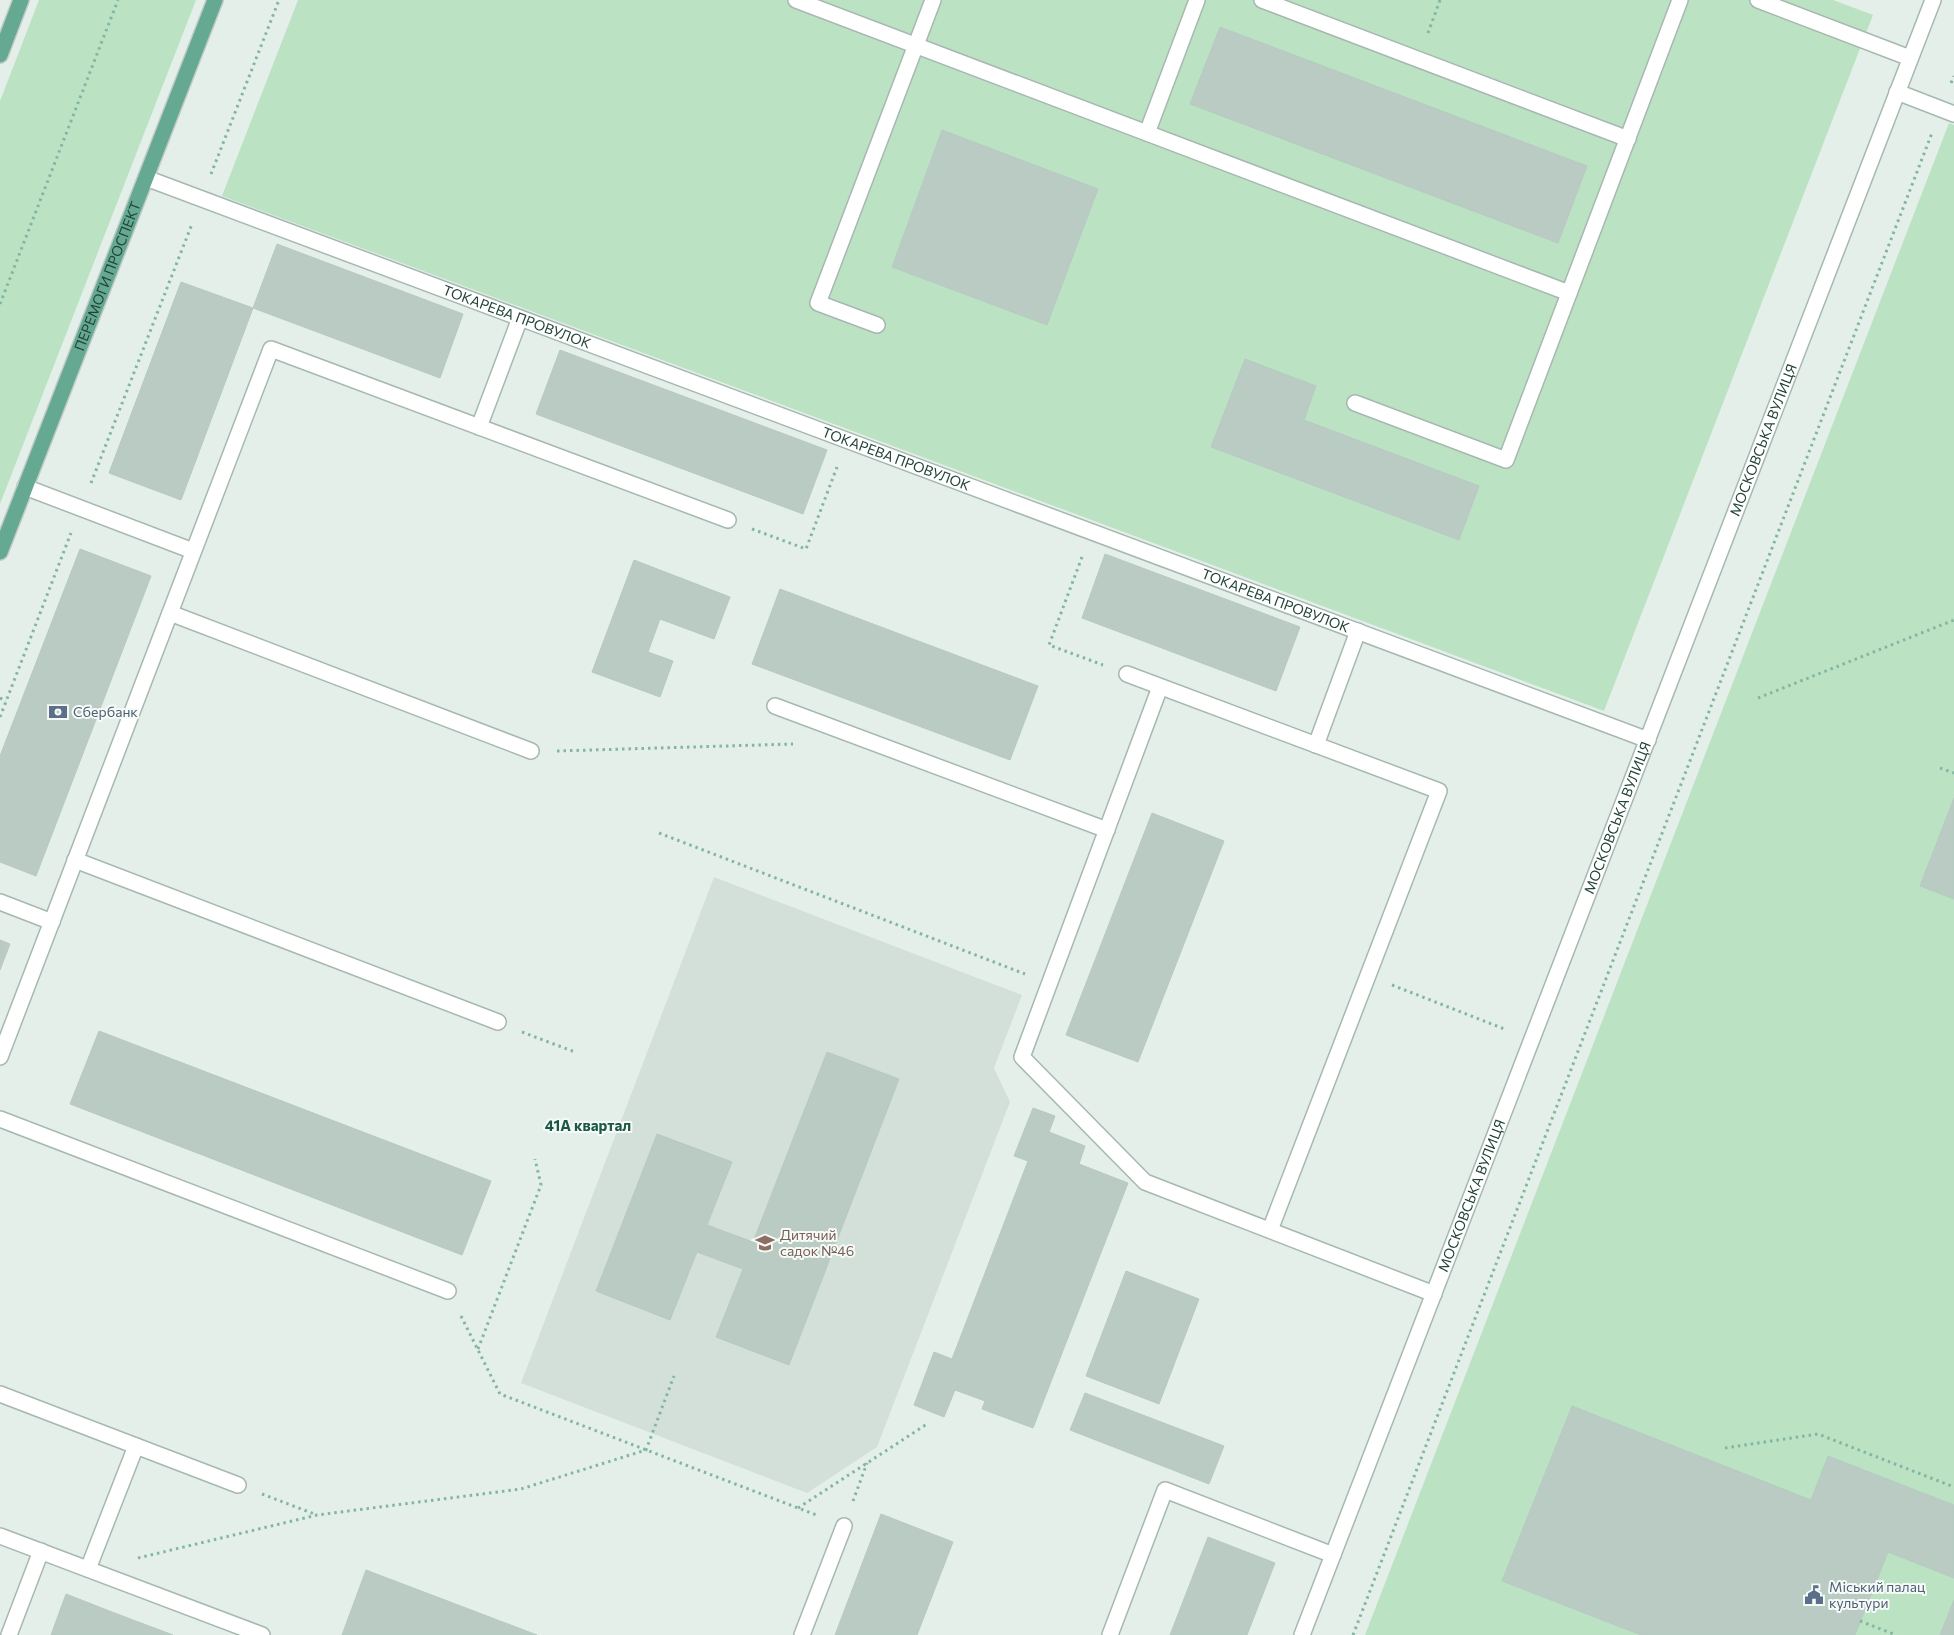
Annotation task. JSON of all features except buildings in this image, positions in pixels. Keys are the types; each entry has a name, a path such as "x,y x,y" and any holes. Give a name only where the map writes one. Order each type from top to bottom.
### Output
{"main road":[{"path":"0,54 21,0"},
{"name":"ПЕРЕМОГИ ПРОСПЕКТ","path":"0,552 215,0"}],"street":[{"path":"796,0 1569,293"},
{"path":"877,325 818,303 933,0"},
{"path":"1147,133 1198,0"},
{"path":"1262,0 1628,139"},
{"path":"1355,403 1506,460 1680,0"},
{"path":"1758,0 1910,58"},
{"name":"МОСКОВСЬКА ВУЛИЦЯ","path":"1302,1635 1933,0"},
{"path":"1897,92 1948,111"},
{"name":"ТОКАРЕВА ПРОВУЛОК","path":"146,178 1648,740"},
{"path":"479,427 520,318"},
{"path":"0,1057 271,349 728,520"},
{"path":"25,487 193,551"},
{"path":"170,613 531,751"},
{"path":"1316,745 1358,632"},
{"path":"1127,674 1439,791 1270,1230"},
{"path":"1160,686 1022,1057 1145,1182 1434,1294"},
{"path":"775,706 1107,830"},
{"path":"75,860 498,1022"},
{"path":"0,902 52,922"},
{"path":"0,1119 448,1291"},
{"path":"0,1394 238,1485"},
{"path":"88,1569 136,1446"},
{"path":"1110,1635 1165,1490 1333,1556"},
{"path":"802,1635 844,1526"},
{"path":"0,1536 262,1635"},
{"path":"9,1635 41,1551"}],"path":[{"path":"0,304 118,0"},
{"path":"0,717 279,0"},
{"path":"1418,59 1440,0"},
{"path":"1353,1635 1948,111 1954,76"},
{"path":"728,520 806,549 847,440"},
{"path":"1091,532 1049,645 1127,674"},
{"path":"1758,698 1954,620"},
{"path":"0,698 6,701"},
{"path":"531,751 801,743"},
{"path":"1940,768 1954,773"},
{"path":"659,833 1049,983"},
{"path":"1368,976 1508,1030"},
{"path":"498,1022 575,1052"},
{"path":"478,1349 541,1185 535,1159"},
{"path":"448,1291 500,1394 844,1526 867,1463"},
{"path":"646,1450 674,1376"},
{"path":"798,1508 927,1424"},
{"path":"1725,1448 1818,1434 1954,1487"},
{"path":"136,1558 317,1515 521,1489 646,1450"},
{"path":"238,1485 317,1515"},
{"path":"1860,1621 1896,1635"}],"shaded area":[{"name":"Дитячий садок №46","path":"714,877 1022,995 994,1068 1010,1102 877,1447 807,1493 521,1383"}],"green space":[{"path":"39,0 196,0 0,504 0,101"},
{"path":"298,0 1833,0 1873,15 1604,711 222,196"},
{"path":"1949,123 1954,125 1954,1635 1365,1635"}],"place":[{"name":"Сбербанк","path":"58,712"},
{"name":"Дитячий садок №46","path":"765,1243"},
{"name":"Міський палац культури","path":"1814,1595"}],"district":[{"name":"41А квартал","path":"588,1126"}]}
